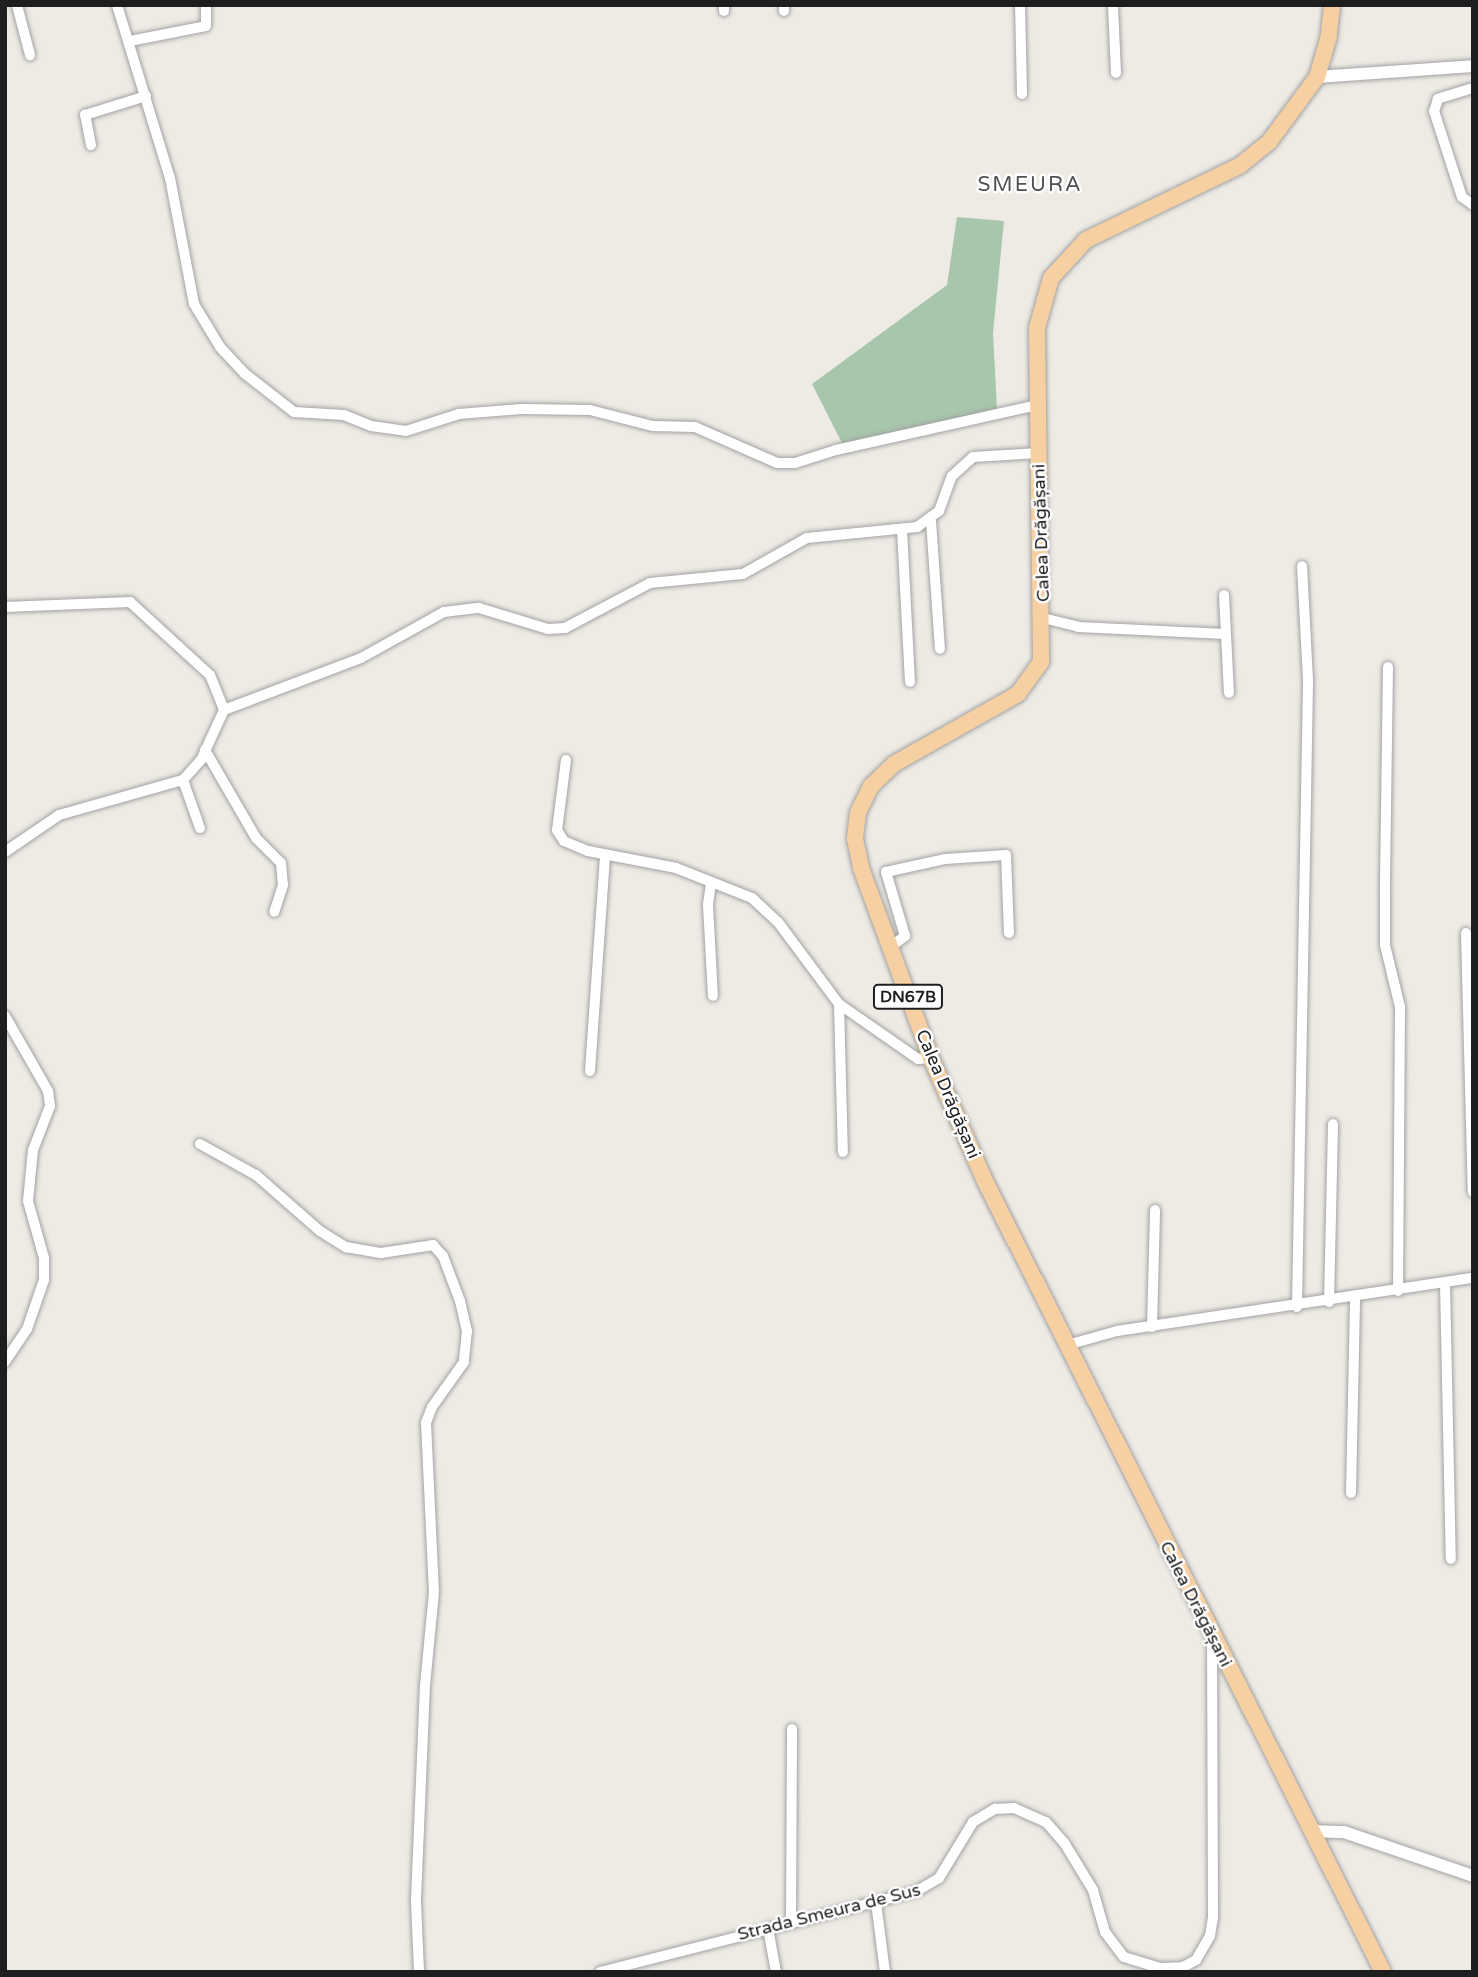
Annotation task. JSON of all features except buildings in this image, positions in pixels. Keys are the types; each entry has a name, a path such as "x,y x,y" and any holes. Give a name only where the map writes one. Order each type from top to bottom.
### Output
{"main road":[{"name":"DN67B","path":"1317,77 1329,36 1332,5"},
{"name":"Calea Drăgășani","path":"1317,77 1269,142 1239,166 1098,233 1066,258 1051,278 1040,308 1038,405 1044,618 1041,662 1028,685 894,764 871,786 858,813 855,839 861,868 931,1058 985,1181 1212,1636 1384,1972"}],"street":[{"path":"17,5 30,55"},
{"path":"117,5 170,178 194,304 220,347 244,373 293,412 344,415 371,426 407,431 459,414 521,408 590,410 653,426 695,426 776,463 786,463 1038,405"},
{"path":"130,41 206,26 206,5"},
{"path":"1020,5 1022,94"},
{"path":"1113,5 1116,73"},
{"path":"1317,77 1473,66"},
{"path":"1473,88 1438,99 1434,111 1462,197 1473,205"},
{"path":"92,145 85,115 146,96"},
{"path":"940,649 931,520 952,476 973,457 1039,453"},
{"path":"5,852 59,815 183,780 194,771 225,710 361,658 454,608 479,608 548,629 565,628 663,579 715,579 743,574 789,546 824,534 902,530 931,520"},
{"path":"902,530 910,681"},
{"path":"1297,1307 1308,680 1302,566"},
{"path":"1224,595 1229,692"},
{"path":"5,607 130,602 210,676 225,710"},
{"path":"1044,618 1078,627 1226,634"},
{"path":"1388,667 1385,932 1400,1007 1398,1291"},
{"path":"205,750 256,838 281,863 283,885 274,912"},
{"path":"566,760 557,830 564,841 605,855 647,859 712,883 765,907 839,1004 918,1059 931,1058"},
{"path":"183,780 200,828"},
{"path":"590,1071 605,855"},
{"path":"890,947 905,936 887,872 945,859 1006,855 1009,933"},
{"path":"712,883 708,905 713,996"},
{"path":"1466,933 1473,1192"},
{"path":"839,1004 843,1152"},
{"path":"5,1016 48,1091 50,1106 33,1150 28,1201 44,1258 44,1280 27,1329 5,1362"},
{"path":"1329,1302 1333,1124"},
{"path":"200,1144 256,1175 320,1231 346,1247 382,1253 433,1245 443,1255 460,1301 467,1331 464,1362 432,1407 426,1423 435,1592 425,1685 416,1902 419,1972"},
{"path":"1152,1327 1155,1210"},
{"path":"1067,1345 1152,1327 1297,1307 1473,1278"},
{"path":"1446,1283 1451,1559"},
{"path":"1351,1493 1355,1298"},
{"name":"Strada Smeura de Sus","path":"600,1972 928,1887 939,1878 973,1822 995,1809 1014,1808 1046,1822 1065,1844 1093,1890 1105,1932 1124,1957 1160,1968 1183,1967 1196,1960 1207,1943 1213,1919 1212,1636"},
{"path":"792,1729 792,1922"},
{"path":"1311,1830 1344,1832 1473,1876"},
{"path":"876,1902 885,1972"},
{"path":"768,1928 776,1972"}],"green space":[{"path":"957,217 1004,221 993,333 997,409 843,445 812,384 947,285"}],"district":[{"name":"SMEURA","path":"1030,185"}]}
